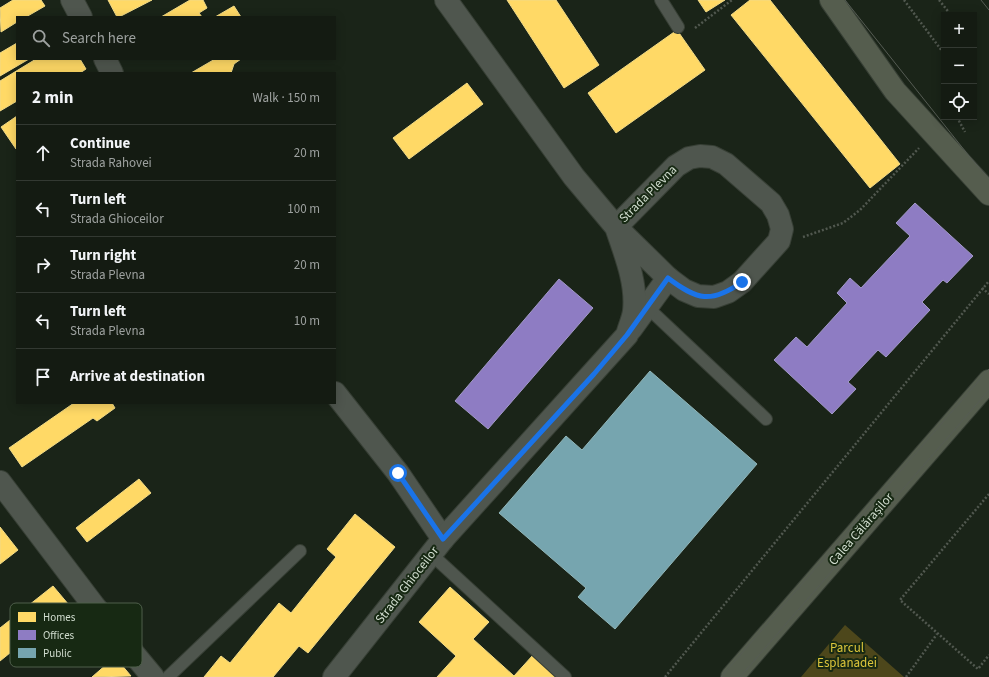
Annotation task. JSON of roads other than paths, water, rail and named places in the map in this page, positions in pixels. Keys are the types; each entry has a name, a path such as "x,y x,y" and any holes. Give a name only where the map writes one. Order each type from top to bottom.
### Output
{"main road":[{"path":"831,0 895,91 989,194"},
{"name":"Calea Călărașilor","path":"732,677 989,381"}],"street":[{"path":"72,0 80,16"},
{"name":"Strada Plevna","path":"446,0 574,177 616,227 668,278 684,290 698,296 714,297 728,292 742,282 779,241 782,228 778,215 771,203 726,164 712,157 700,156 688,158 676,166 616,227"},
{"path":"105,60 111,72"},
{"name":"Strada Ghioceilor","path":"616,227 629,265 633,286 634,311 627,335"},
{"name":"Strada Ghioceilor","path":"334,677 437,546 627,335 668,278"},
{"path":"336,394 398,473 437,546"},
{"path":"0,482 92,603"},
{"path":"142,664 153,677"}],"lane":[{"path":"661,0 678,27"},
{"path":"647,307 766,419"},
{"path":"437,546 565,677"},
{"path":"168,677 300,551"}],"tram line":[{"path":"845,0 989,179"},
{"path":"981,0 989,10"},
{"path":"721,677 989,369"},
{"path":"740,677 989,390"}],"park label":[{"name":"Parcul Esplanadei","path":"847,656"}]}
